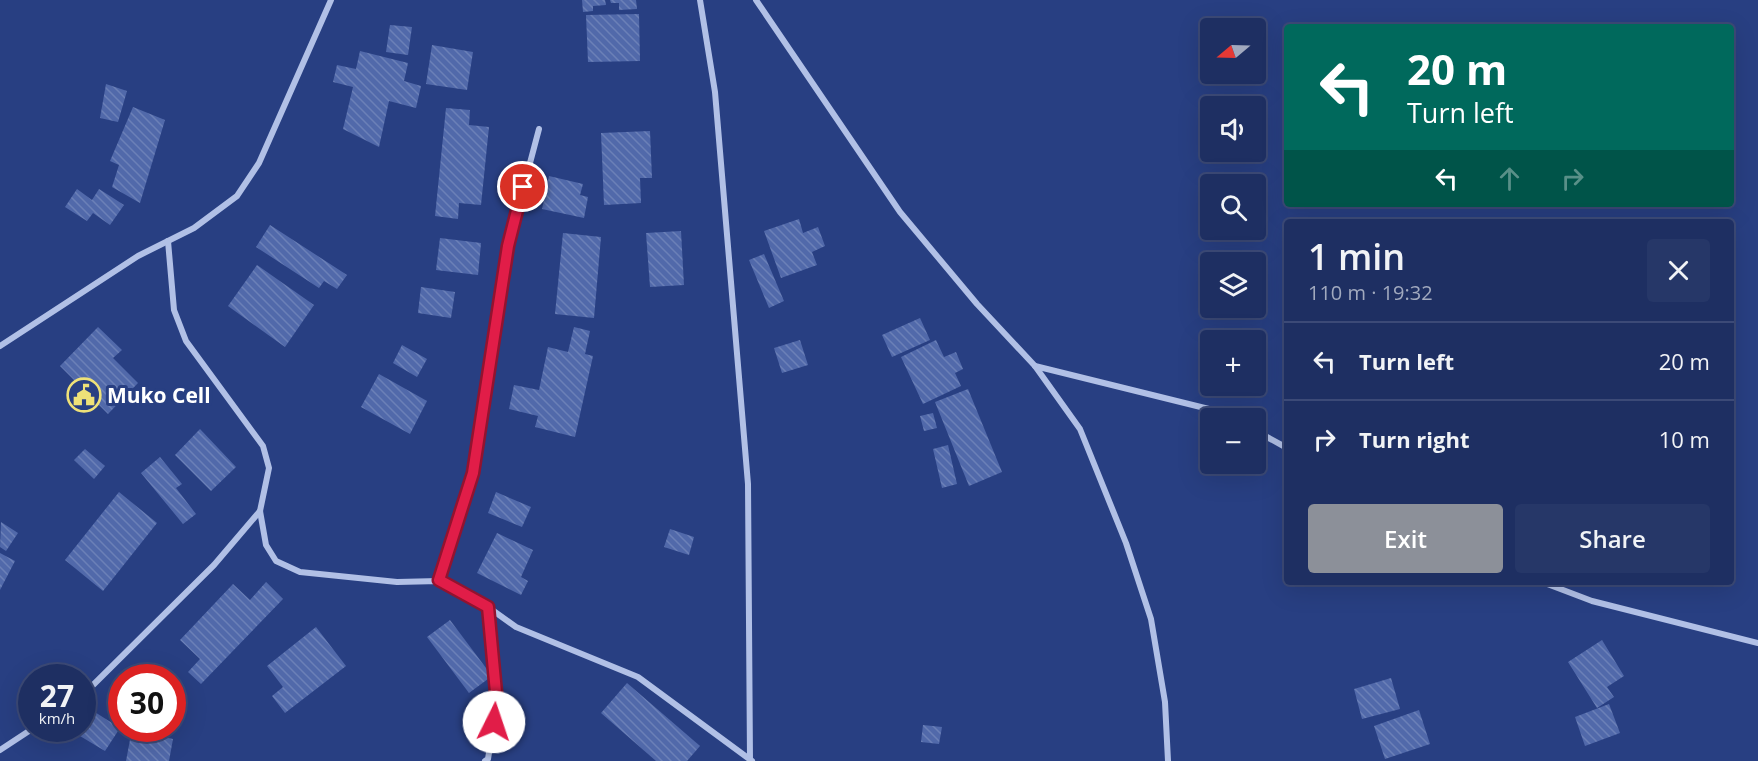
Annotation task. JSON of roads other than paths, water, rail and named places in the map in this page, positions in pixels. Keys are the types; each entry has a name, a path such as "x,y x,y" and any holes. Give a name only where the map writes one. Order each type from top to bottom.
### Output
{"street":[{"path":"0,346 138,256 194,228 237,196 259,164 331,0"},
{"path":"700,0 715,92 748,484 751,760"},
{"path":"756,0 900,212 977,304 1035,366 1080,429 1126,543 1151,619 1165,702 1168,761"},
{"path":"439,580 473,473 508,246 538,129"},
{"path":"168,241 174,310 186,341 263,446 269,468 260,511 266,545 276,561 300,572 397,582 439,580 488,607 516,627 638,677 751,760"},
{"path":"1035,366 1205,408"},
{"path":"1266,436 1284,446"},
{"path":"96,682 214,565 260,511"},
{"path":"1550,585 1592,601 1758,644"},
{"path":"487,760 497,703 488,607"},
{"path":"0,750 18,738"}],"place":[{"name":"Muko Cell","path":"84,395"}]}
